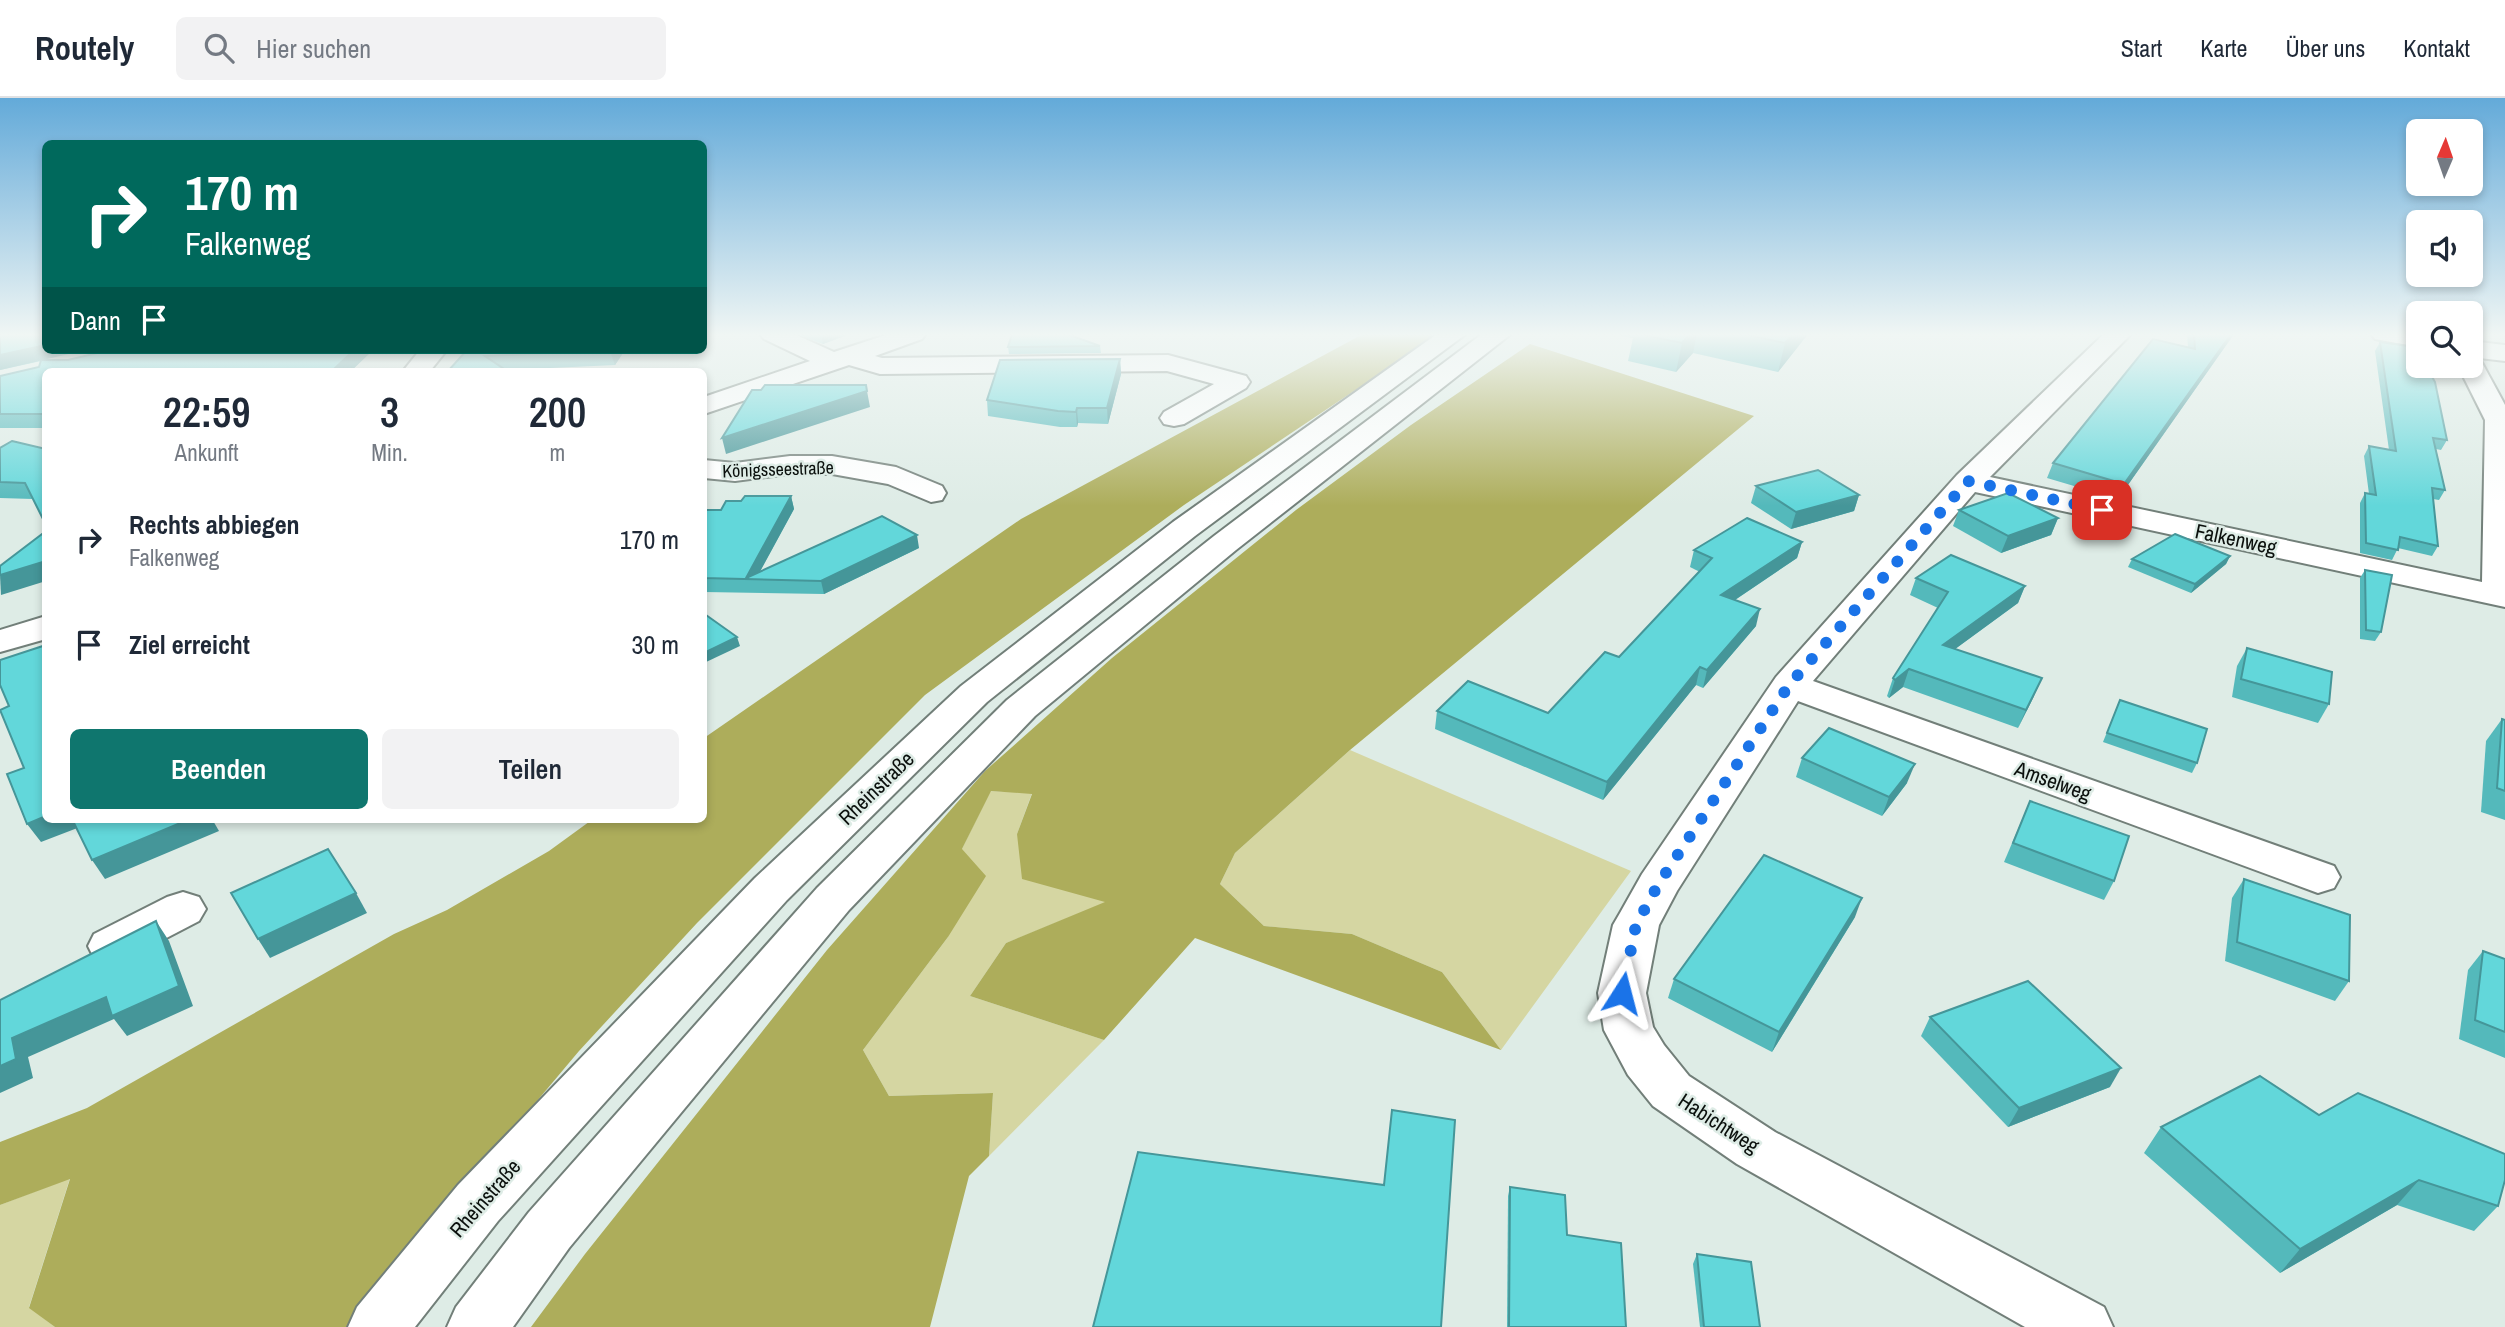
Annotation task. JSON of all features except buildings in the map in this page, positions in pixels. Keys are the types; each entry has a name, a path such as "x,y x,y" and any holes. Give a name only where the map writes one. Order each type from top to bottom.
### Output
{"street":[{"path":"707,405 746,391"},
{"path":"1174,418 1221,391"},
{"name":"Rheinstraße","path":"378,1327 478,1203 771,890 974,694 1184,529 1374,391"},
{"path":"477,1327 549,1230 833,899 1021,708 1225,543 1423,391"},
{"name":"Habichtweg","path":"2059,391 1968,481 1789,685 1658,885 1636,925 1622,993 1629,1030 1646,1060 1671,1091 1756,1148 2082,1327"},
{"path":"2486,391 2502,421 2502,596"},
{"name":"Königsseestraße","path":"707,469 735,472 790,465 832,465 896,476 931,493"},
{"name":"Falkenweg","path":"1968,481 2502,596"},
{"path":"0,641 42,628"},
{"name":"Amselweg","path":"1789,685 2318,877"},
{"path":"73,965 183,909"}],"green space":[{"path":"1350,750 1631,871 1501,1050 1442,972 1352,934 1264,926 1220,884 1235,853"},
{"path":"990,791 1032,793 1017,834 1107,902 1006,943 970,996 1104,1040 989,1156 993,1093 889,1096 863,1050 948,937 962,849"},
{"path":"70,1178 29,1307 55,1327 0,1327 0,1205"}],"shaded area":[{"path":"1257,391 1353,391 1184,505 925,695 697,923 579,1051 347,1327 55,1327 29,1308 70,1179 0,1205 0,1142 87,1108 394,934 447,910 549,851 588,823 707,823 707,736 1021,519"},
{"path":"1460,391 1677,391 1754,416 1350,750 1235,853 1220,884 1264,926 1352,934 1442,972 1501,1050 1195,938 1104,1040 970,996 1006,943 1105,902 1022,879 1017,834 1032,794 991,791 962,849 986,876 948,937 863,1050 889,1096 993,1093 989,1156 969,1176 930,1327 531,1327 585,1254 827,950 985,771 1112,658 1296,510"}],"route":[{"path":"1622,993 1625,968 1636,925 1658,885 1789,685 1968,481 2102,510"}]}
